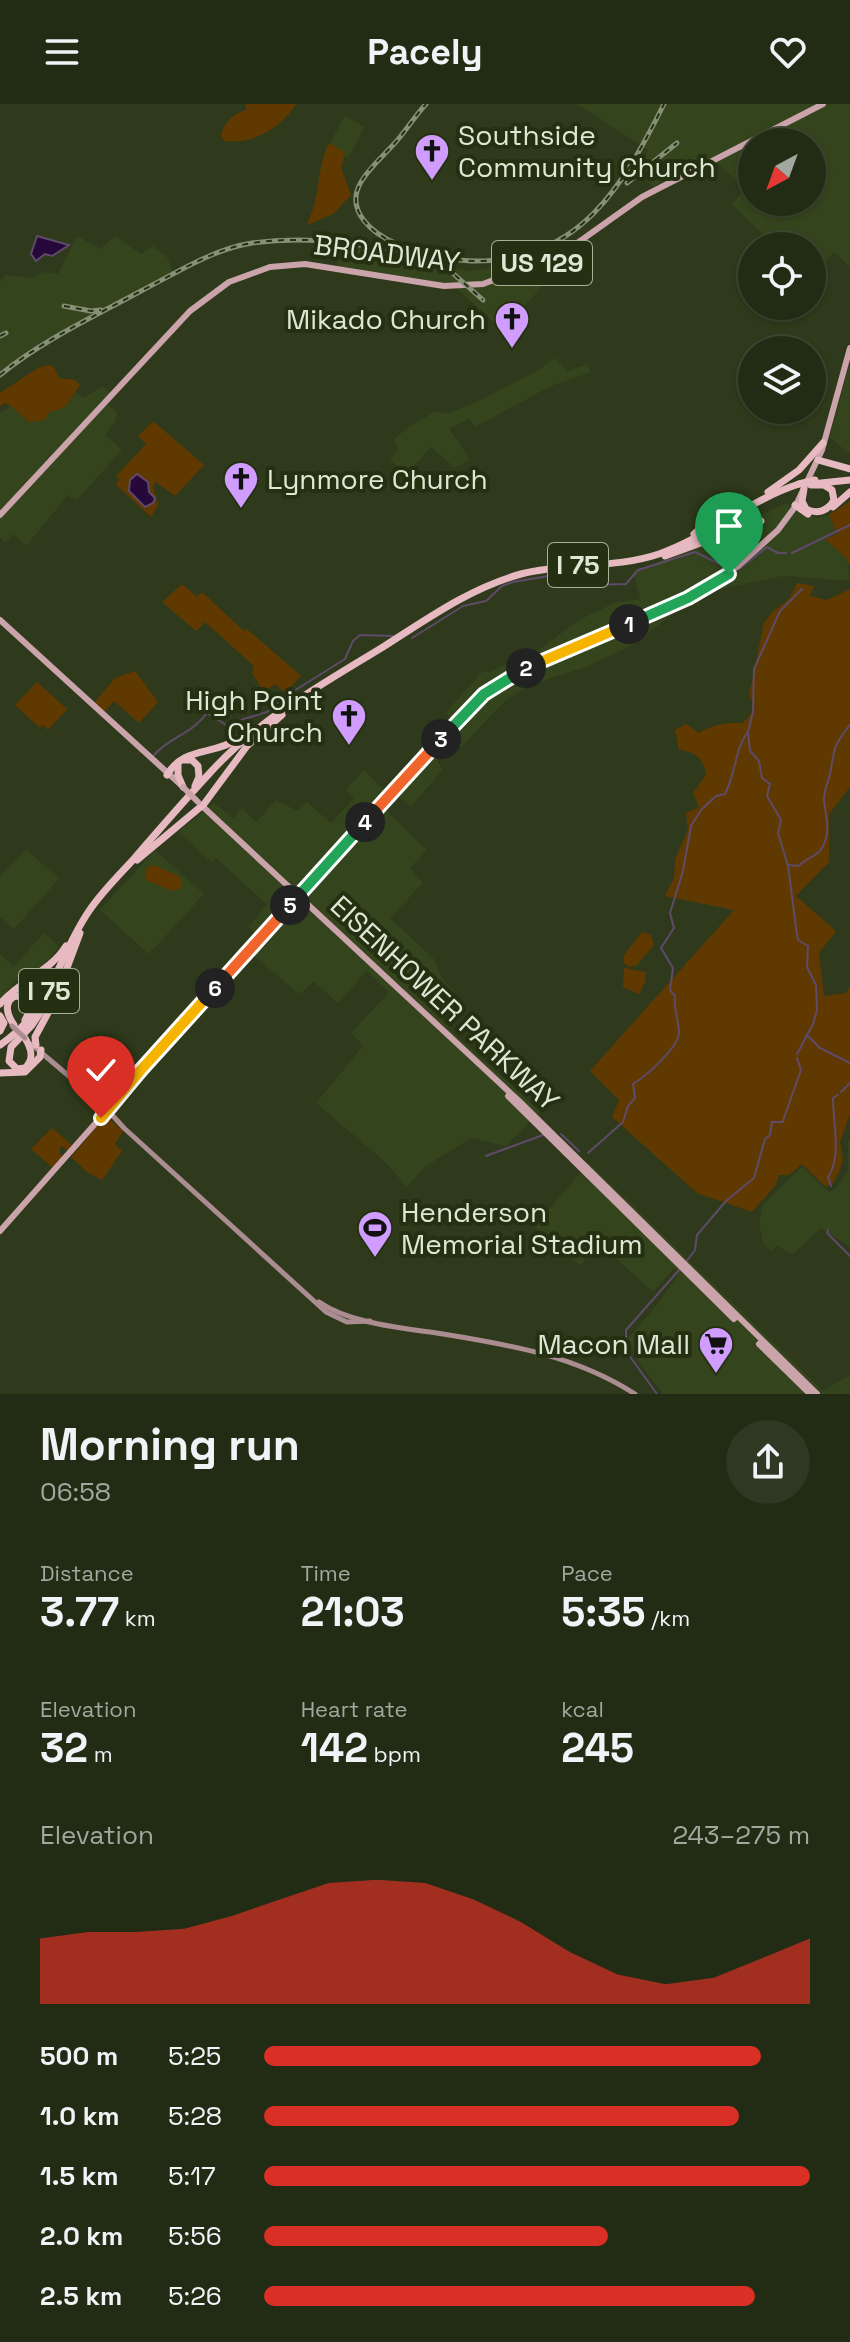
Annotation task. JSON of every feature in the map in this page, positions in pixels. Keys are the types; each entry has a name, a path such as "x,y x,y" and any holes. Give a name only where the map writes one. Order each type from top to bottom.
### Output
{"highway":[{"path":"735,515 748,513 822,447 828,463"},
{"path":"818,460 850,469"},
{"path":"665,556 807,485 850,478"},
{"path":"807,485 824,485 832,490 834,500 827,508 815,512 805,508 802,501 807,485"},
{"path":"796,509 811,515 823,514 850,492"},
{"path":"720,499 721,510"},
{"path":"637,560 685,539 729,504"},
{"path":"748,513 761,521"},
{"name":"I 75","path":"97,903 252,736 424,623 482,588 521,574 637,560 672,549 735,515"},
{"name":"I 75","path":"424,623 512,580 556,571 631,565 665,556 735,515"},
{"name":"I 75","path":"0,1046 22,1028 44,1001 97,903 224,758 264,723 413,630"},
{"path":"135,862 202,807 247,746 286,711"},
{"path":"169,770 185,755 213,751 228,745 264,723"},
{"path":"169,770 184,760 192,760 198,766 199,775 172,816"},
{"path":"169,770 177,773 183,788"},
{"path":"0,1004 17,987 56,959 81,928"},
{"path":"51,1060 39,1051 35,1037 55,1000 81,928"},
{"name":"I 75","path":"0,1046 21,1033 40,1013 55,989 81,928"},
{"path":"0,1046 27,1017 29,1003 21,996 11,998 7,1005 13,1026"},
{"path":"26,1037 30,1060 25,1068 17,1069 9,1061 10,1049 40,1013"},
{"path":"0,1016 4,1023 0,1031"},
{"path":"0,1073 23,1073 39,1051"}],"main road":[{"name":"BROADWAY","path":"0,515 193,308 231,281 265,268 305,264 444,286 483,284 562,254 647,194 823,104"},
{"path":"0,1231 264,933 484,694 520,671 696,594 738,566 776,530 796,509 818,460 850,348"},
{"name":"EISENHOWER PARKWAY","path":"0,622 169,770 202,807 497,1085 810,1394"},
{"path":"264,933 267,944"},
{"path":"0,1016 39,1051"},
{"path":"51,1060 334,1317 347,1322 370,1321 541,1352 583,1367 635,1394"},
{"name":"EISENHOWER PARKWAY","path":"690,1273 817,1394"}],"shaded area":[{"path":"245,104 296,104 283,120 266,133 236,142 225,141 221,137 224,128 234,116 247,110"},
{"path":"577,104 818,104 770,128 738,128 738,144 653,187 637,172 648,150"},
{"path":"828,104 850,104 850,267 834,252 826,261 826,232 761,232 744,216 826,216 826,128 782,128"},
{"path":"345,115 364,127 348,159 328,147"},
{"path":"329,143 345,152 341,168 351,195 333,214 310,224 307,223 315,204"},
{"path":"738,150 738,182 716,162"},
{"path":"738,197 738,211 732,205"},
{"path":"37,236 69,245 52,256 45,254 36,261 31,254"},
{"path":"77,236 100,249 115,236 141,254 153,246 167,257 174,273 49,340 0,374 0,281 6,275 33,278 43,272 58,274"},
{"path":"340,244 468,271 516,265 555,250 576,271 567,280 556,271 513,319 522,328 512,339 453,285 337,266"},
{"path":"555,358 568,371 587,364 591,372 551,386 475,427 469,419 449,429 470,459 455,468 431,447 406,475 390,459 399,450 393,440 411,425 435,412 449,413 483,399"},
{"path":"850,362 850,452 848,453 830,437"},
{"path":"54,367 59,378 75,380 80,385 65,407 48,413 45,420 29,422 11,406 4,403 0,407 0,393 38,368"},
{"path":"103,386 110,393 104,400 117,413 115,422 105,435 122,450 76,501 68,495 26,546 13,534 5,542 0,537 0,413 11,406 29,422 45,420 48,413 65,407 76,392 83,398"},
{"path":"153,421 204,465 175,496 156,482 153,486 158,505 151,517 116,485 120,479 116,476 146,444 138,436"},
{"path":"137,474 148,482 149,492 155,498 145,507 129,491 130,480"},
{"path":"850,501 850,567 847,559 825,539 837,534 829,515"},
{"path":"787,503 801,514 817,518 829,515 837,534 826,540 847,559 850,581 783,576 708,592 694,598 633,645 586,667 529,685 505,701 461,747 452,748 441,755 437,761 443,769 411,807 395,793 456,725 446,712 483,671 489,672 540,649 579,620 614,603 640,599 633,572 751,525 761,515"},
{"path":"797,583 814,586 810,596 827,600 850,589 850,787 829,814 829,862 796,896 836,931 819,953 824,996 846,993 850,986 850,1114 840,1142 843,1160 834,1182 826,1187 802,1164 789,1175 779,1175 775,1186 752,1212 697,1193 612,1117 619,1100 590,1071 734,910 665,896 674,878 675,859 688,830 686,813 699,807 693,793 706,775 698,757 679,750 675,730 686,724 699,733 720,725 743,723 755,709 749,695 764,623 789,599"},
{"path":"182,584 197,597 202,592 244,631 247,629 301,676 285,693 275,684 264,693 252,673 254,666 205,622 196,631 162,602"},
{"path":"135,671 158,702 139,723 114,701 104,712 94,703 115,678"},
{"path":"37,682 67,709 48,730 43,725 40,728 15,705"},
{"path":"364,770 389,794 384,808 427,850 410,868 423,883 390,918 434,959 442,978 454,992 441,1018 452,1032 540,1111 506,1146 471,1138 423,1168 407,1187 384,1161 316,1103 363,1046 351,1033 389,992 367,971 338,1003 314,982 299,994 247,950 259,936 248,927 267,905 216,858 212,863 178,832 214,803 233,818 242,808 256,822 276,800 298,811 307,802 331,823 354,798 346,790"},
{"path":"26,849 59,879 14,929 0,917 0,877"},
{"path":"155,850 204,894 149,954 100,910"},
{"path":"153,865 179,876 181,888 172,891 146,880 145,869"},
{"path":"642,932 651,935 654,945 637,965 628,967 623,962 624,955"},
{"path":"44,933 59,947 42,967 16,981 0,998 0,954 14,966"},
{"path":"624,968 646,972 639,994 623,987"},
{"path":"106,1116 123,1131 115,1144 122,1151 102,1180 87,1172 71,1157"},
{"path":"52,1128 73,1146 68,1151 62,1146 60,1148 60,1154 64,1156 53,1168 31,1149"},
{"path":"848,1140 850,1247 821,1228 793,1254 777,1246 771,1251 763,1243 759,1222 763,1204 802,1167 829,1192 836,1188 848,1171"},
{"path":"589,1163 823,1391 850,1375 850,1394 663,1394 638,1362 628,1338 657,1305 679,1273 674,1269 653,1292 600,1244 580,1265 534,1226"}],"waterway":[{"path":"792,553 850,525"},
{"path":"738,570 767,547 778,553 786,553"},
{"path":"583,585 626,584 638,570 695,552 730,569"},
{"path":"425,630 463,606 486,601 502,586 513,582 554,575 564,575 573,582"},
{"path":"797,1054 817,1010 816,985 807,967 808,946 798,940 788,866 778,833 781,820 767,796 770,784 762,778 759,761 750,751 748,732 753,712 754,669 780,611 802,589"},
{"path":"412,638 423,631"},
{"path":"228,724 267,712 286,696 345,659 353,641 360,635 393,636"},
{"path":"154,755 207,713 226,725"},
{"path":"789,865 799,866 820,851 825,841 825,791 836,745 850,725"},
{"path":"588,1153 623,1122 628,1106 635,1098 633,1084 660,1061 677,1039 679,1028 675,996 670,990 673,968 661,948 674,928 670,913 683,871 691,826 701,810 716,796 725,794 747,733"},
{"path":"807,1035 820,1048 850,1063"},
{"path":"686,1262 695,1250 697,1235 726,1201 754,1178 772,1122 783,1122 801,1070 797,1058"},
{"path":"841,1092 850,1083"},
{"path":"831,1186 828,1177 836,1150 833,1098 838,1095"},
{"path":"561,1134 579,1151"},
{"path":"486,1156 543,1135"},
{"path":"828,1230 827,1233 850,1256"},
{"path":"657,1394 626,1351 626,1330 679,1270"}],"railway":[{"path":"397,244 379,234 364,220 356,203 357,193 368,172 426,104"},
{"path":"0,375 33,351 87,320 195,262 237,246 312,240 476,261 512,258 543,248 570,233 594,213 614,190 664,104"},
{"path":"627,183 677,143"},
{"path":"435,262 448,269 483,300"},
{"path":"64,306 101,310"},
{"path":"503,318 509,323"},
{"path":"0,336 6,333"}],"place":[{"name":"Southside Community Church","path":"432,182"},
{"name":"Mikado Church","path":"512,350"},
{"name":"Lynmore Church","path":"241,510"},
{"name":"High Point Church","path":"349,747"},
{"name":"Henderson Memorial Stadium","path":"375,1259"},
{"name":"Macon Mall","path":"716,1375"}],"route":[{"path":"101,1118 137,1074 484,694 520,671 685,600 729,574"}]}
